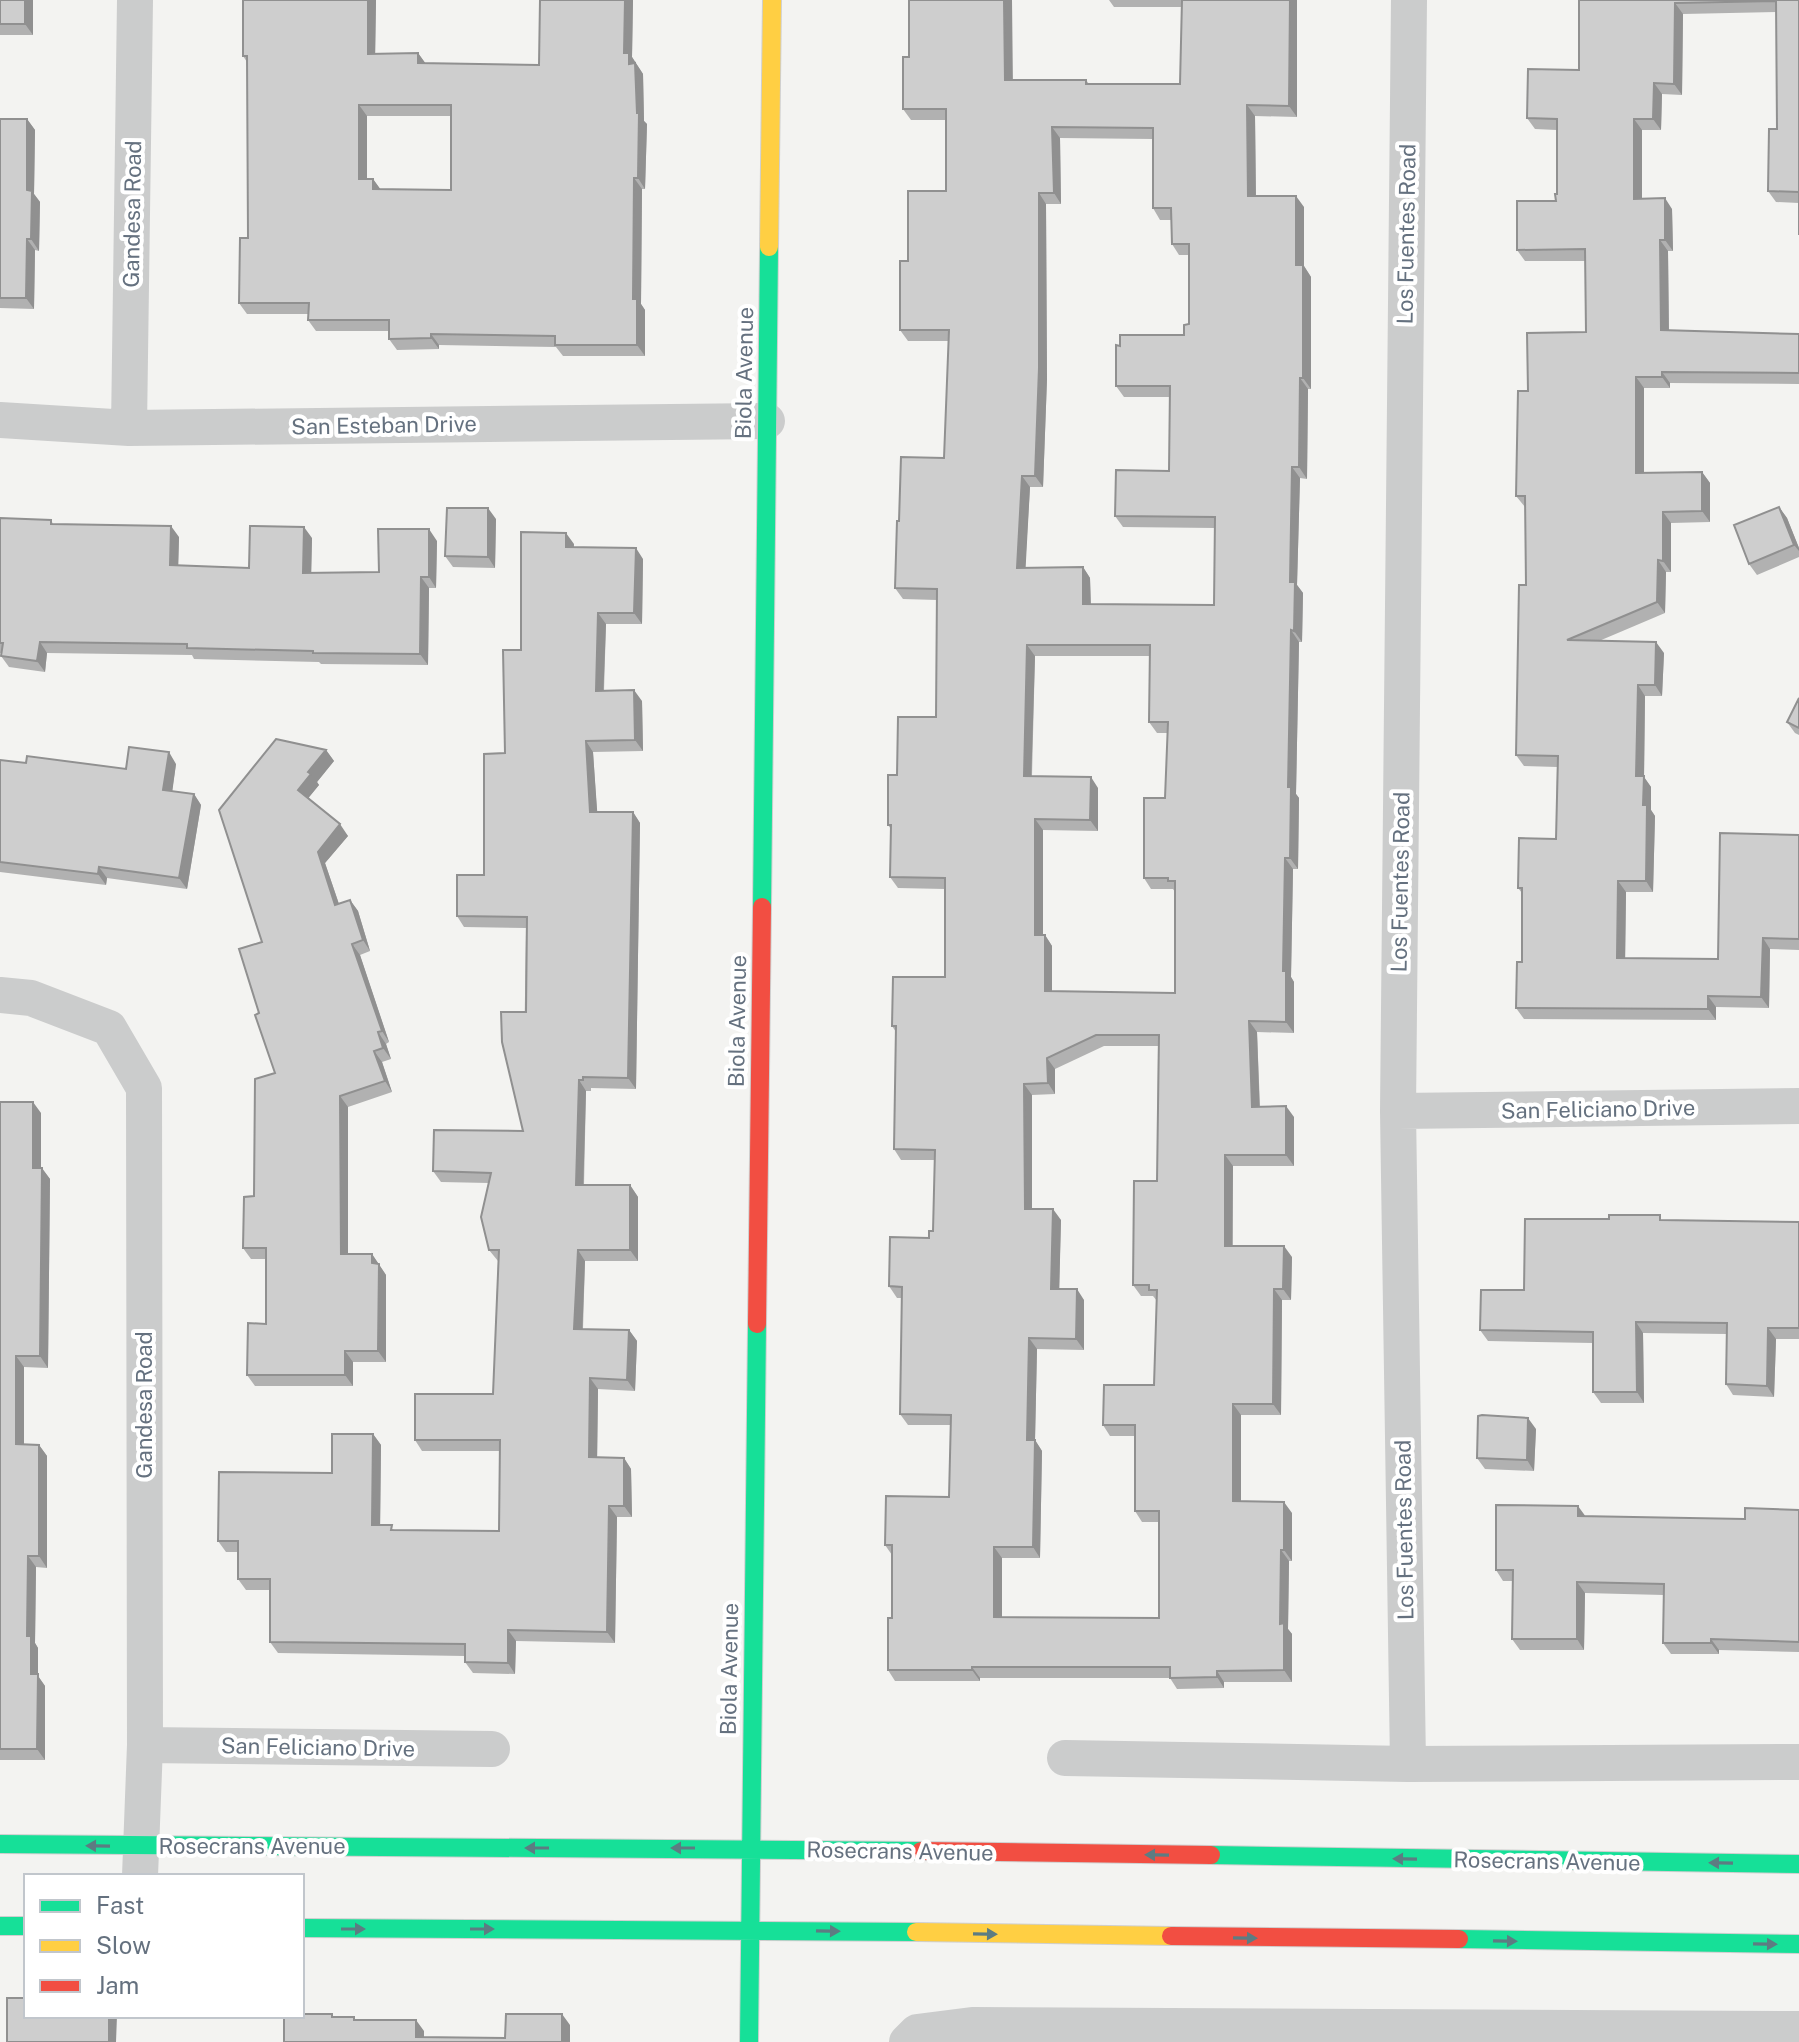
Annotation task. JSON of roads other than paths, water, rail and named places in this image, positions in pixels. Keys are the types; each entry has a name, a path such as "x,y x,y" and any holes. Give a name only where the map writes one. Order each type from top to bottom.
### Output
{"main road":[{"name":"Biola Avenue","path":"749,2042 772,0"},
{"name":"Rosecrans Avenue","path":"0,1844 140,1861 751,1848 1799,1864"},
{"path":"0,1926 24,1926"},
{"path":"304,1928 750,1930 1799,1944"}],"street":[{"name":"Gandesa Road","path":"129,428 135,0"},
{"name":"Los Fuentes Road","path":"1408,1764 1398,1111 1409,0"},
{"name":"San Esteban Drive","path":"0,420 129,428 767,421"},
{"name":"Gandesa Road","path":"16,996 109,1028 144,1088 145,1745 140,1861"},
{"name":"San Feliciano Drive","path":"1398,1111 1799,1106"},
{"name":"San Feliciano Drive","path":"145,1745 492,1749"},
{"path":"1065,1758 1408,1764 1799,1762"},
{"path":"907,2042 917,2032 972,2025 1799,2029"}]}
